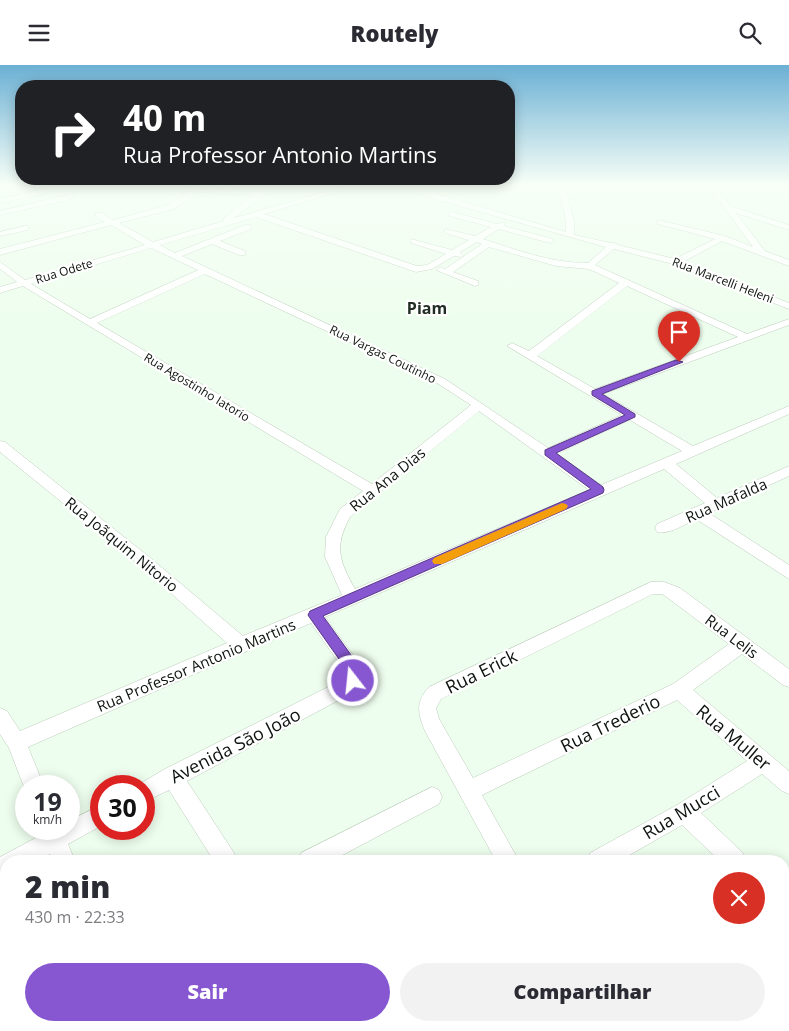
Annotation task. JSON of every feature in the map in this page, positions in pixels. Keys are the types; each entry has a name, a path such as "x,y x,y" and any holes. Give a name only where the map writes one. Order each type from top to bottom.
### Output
{"street":[{"path":"0,234 20,229"},
{"path":"0,252 84,229"},
{"name":"Rua Vargas Coutinho","path":"123,229 175,256 418,370 479,405 599,490"},
{"name":"Rua Odete","path":"0,290 211,229"},
{"path":"175,256 243,229"},
{"path":"299,229 409,268 422,269 429,267 494,229"},
{"path":"467,236 488,229"},
{"path":"446,273 489,243 498,229"},
{"path":"513,229 550,241"},
{"name":"Rua Marcelli Heleni","path":"546,229 676,261 789,306"},
{"path":"570,229 570,236"},
{"path":"688,229 722,238 789,263"},
{"path":"743,229 762,253"},
{"path":"448,231 564,265 592,267 746,337"},
{"path":"676,261 722,238"},
{"path":"212,241 242,253"},
{"path":"414,241 468,257"},
{"path":"592,267 595,260 614,245"},
{"name":"Rua Agostinho Iatorio","path":"0,265 24,283 89,323 372,490"},
{"path":"429,267 475,283"},
{"path":"89,323 206,270"},
{"path":"530,356 625,283"},
{"path":"595,393 789,322"},
{"path":"512,346 692,451"},
{"name":"Rua Ana Dias","path":"352,599 334,566 331,545 336,527 345,513 479,405"},
{"name":"Rua Professor Antonio Martins","path":"16,742 789,410"},
{"path":"548,453 632,415"},
{"name":"Rua Joãquim Nitorio","path":"0,445 143,560 242,645"},
{"path":"666,463 716,505"},
{"name":"Rua Mafalda","path":"662,528 789,471"},
{"path":"698,513 789,573"},
{"name":"Rua Erick","path":"505,855 432,725 426,705 435,693 638,593 651,588 664,588 674,593"},
{"name":"Rua Lelis","path":"674,593 789,679"},
{"name":"Avenida São João","path":"155,785 350,685 355,675 352,666 314,615"},
{"name":"Rua Trederio","path":"470,791 679,690 743,644"},
{"name":"Rua Muller","path":"679,690 789,784"},
{"path":"0,717 16,742 30,775"},
{"name":"Rua Mucci","path":"609,855 684,812 763,762"},
{"path":"172,776 222,855"},
{"path":"321,855 432,797"},
{"path":"684,812 729,855"},
{"path":"37,855 59,849 90,824"}],"slow traffic":[{"path":"438,561 562,506"}],"district":[{"name":"Piam","path":"427,308"}],"route":[{"path":"353,681 355,675 352,666 314,615 599,490 548,453 632,415 595,393 679,362"}]}
